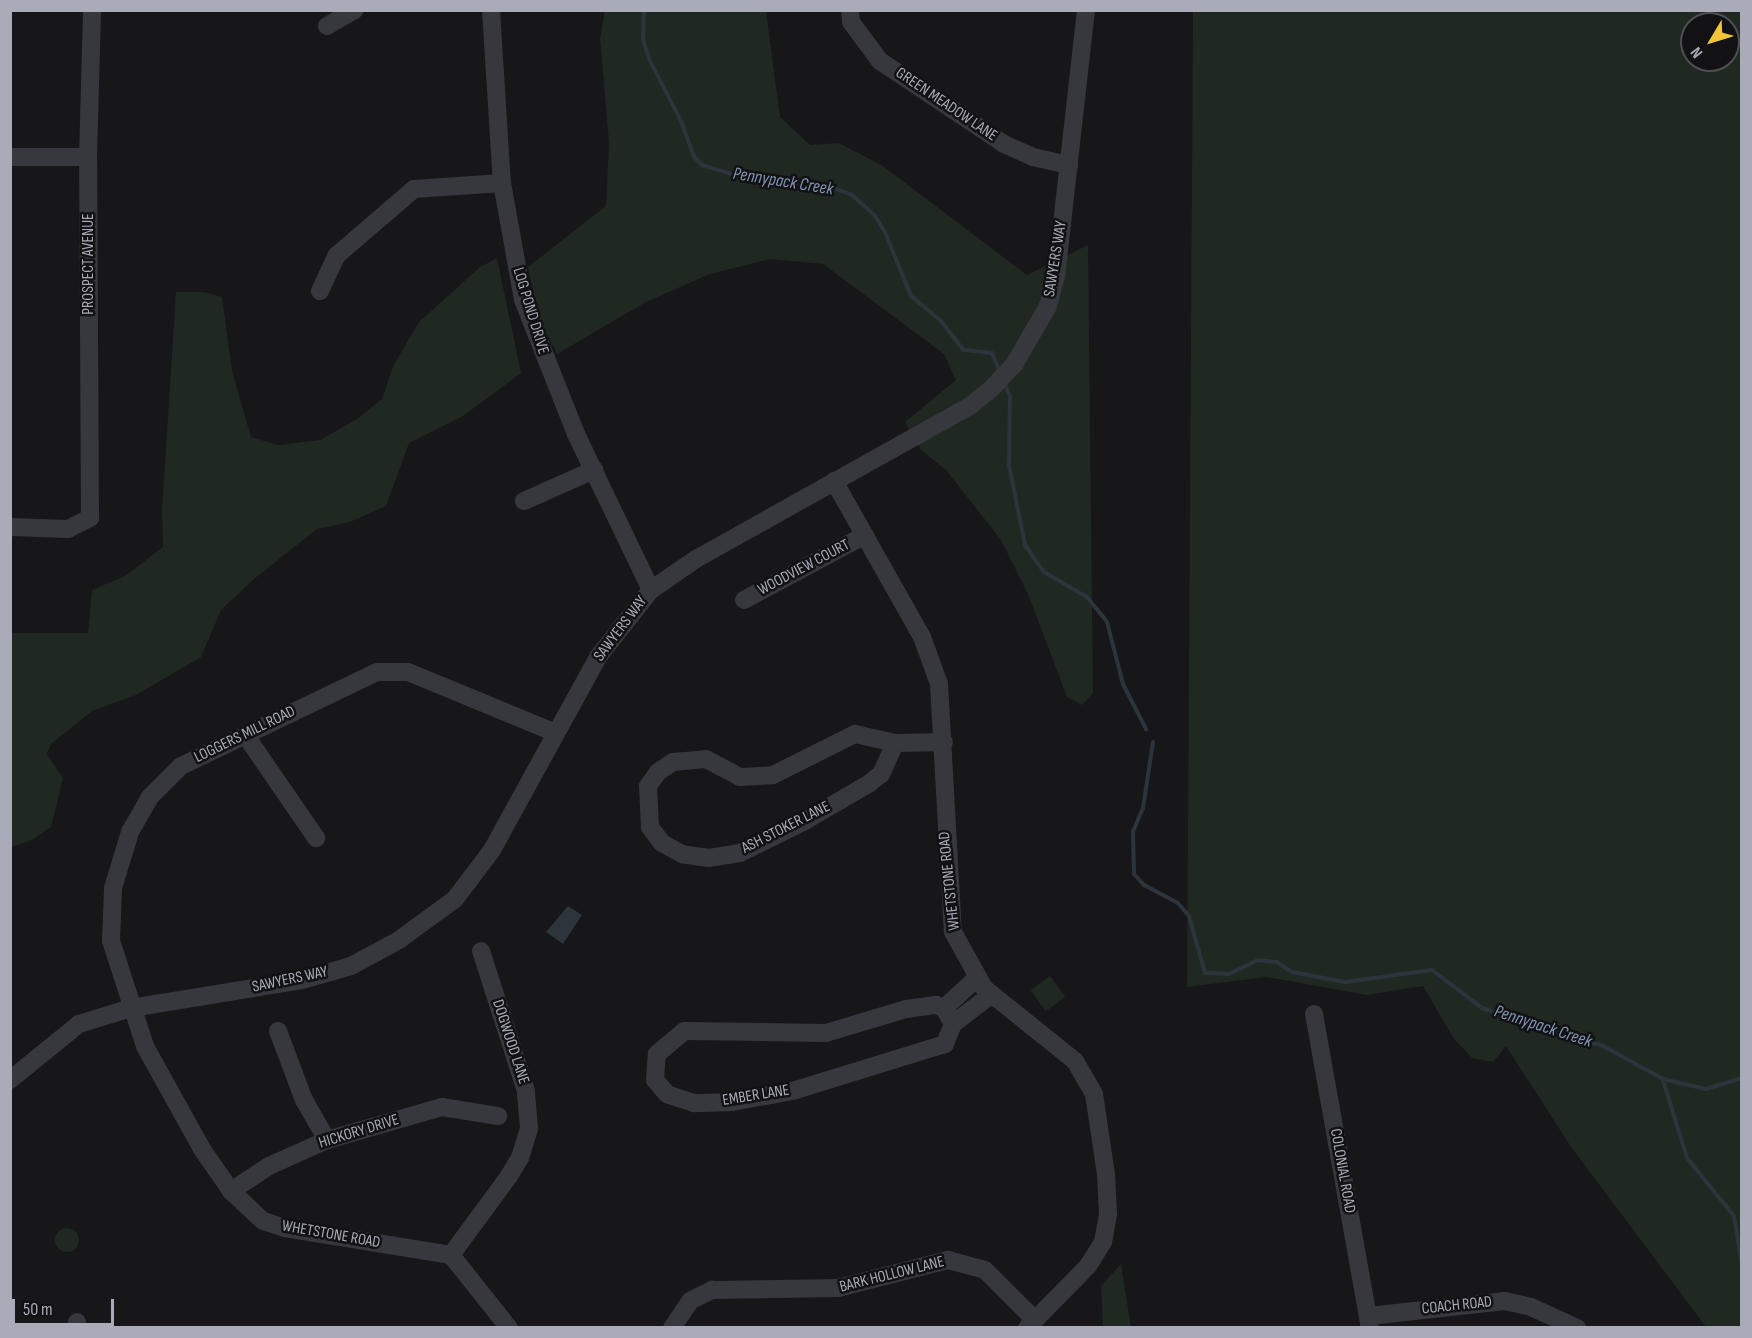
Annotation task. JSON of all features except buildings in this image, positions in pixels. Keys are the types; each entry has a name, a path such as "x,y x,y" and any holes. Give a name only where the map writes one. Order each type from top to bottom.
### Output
{"street":[{"name":"PROSPECT AVENUE","path":"10,527 68,529 90,518 88,157 92,10"},
{"path":"327,26 355,10"},
{"name":"LOG POND DRIVE","path":"491,10 502,183 523,300 536,340 651,590"},
{"name":"GREEN MEADOW LANE","path":"850,10 852,22 880,61 1004,144 1033,157 1069,165"},
{"name":"SAWYERS WAY","path":"10,1080 79,1024 131,1008 302,980 351,966 399,940 455,899 480,866 598,657 651,590 696,558 970,406 992,388 1015,363 1048,306 1056,277 1086,10"},
{"path":"10,157 88,157"},
{"path":"320,291 336,256 414,189 441,184 502,183"},
{"path":"524,501 594,470"},
{"name":"WHETSTONE ROAD","path":"834,481 922,638 939,684 944,741 945,827 953,880 953,932 978,976 992,994 1075,1061 1087,1076 1094,1094 1106,1174 1108,1214 1103,1242 1088,1266 1031,1324"},
{"name":"WOODVIEW COURT","path":"744,600 865,536"},
{"name":"LOGGERS MILL ROAD","path":"131,1008 111,940 112,888 130,832 150,797 181,766 246,736 348,683 377,672 408,672 556,733"},
{"name":"ASH STOKER LANE","path":"895,743 881,774 870,783 740,853 709,858 682,854 662,843 650,827 648,786 658,772 673,762 705,759 740,777 773,775 855,734 880,736 895,743 944,741"},
{"path":"246,736 316,838"},
{"name":"DOGWOOD LANE","path":"451,1255 509,1176 520,1158 529,1128 526,1091 481,951"},
{"name":"EMBER LANE","path":"949,1016 936,1005 906,1009 826,1033 684,1031 657,1054 655,1080 667,1094 694,1103 732,1102 772,1095 945,1044 949,1016 978,976"},
{"name":"EMBER LANE","path":"949,1016 992,994"},
{"name":"WHETSTONE ROAD","path":"131,1008 145,1046 202,1149 231,1191 263,1221 451,1255"},
{"name":"COLONIAL ROAD","path":"1314,1014 1370,1322"},
{"path":"278,1031 304,1100 327,1140"},
{"name":"HICKORY DRIVE","path":"231,1191 269,1166 327,1140 442,1107 498,1116"},
{"path":"451,1255 509,1328"},
{"name":"BARK HOLLOW LANE","path":"672,1328 690,1301 712,1290 838,1288 948,1260 986,1270 1031,1324"},
{"name":"COACH ROAD","path":"1370,1322 1505,1301 1539,1310 1577,1328"}],"shaded area":[{"path":"605,10 766,11 780,117 810,145 839,143 883,166 1027,275 1088,245 1093,693 1082,705 1067,697 1028,594 1001,540 946,470 921,450 905,422 956,380 944,354 823,264 770,259 710,274 646,302 557,354 538,316 528,267 606,206 609,143 600,38"},
{"path":"1193,11 1741,11 1741,1327 1706,1327 1571,1147 1506,1046 1493,1062 1472,1058 1454,1039 1423,986 1367,995 1267,977 1187,987"},
{"path":"497,258 521,373 463,416 409,443 386,506 350,522 317,529 254,579 221,610 201,657 136,695 92,711 51,744 47,754 63,778 51,827 32,840 11,847 11,633 88,633 92,590 125,576 163,547 162,510 176,292 204,292 222,297 232,371 251,437 278,445 320,440 357,419 382,399 393,366 419,322 480,267"},
{"path":"568,906 582,915 563,944 546,932"},
{"path":"1050,976 1065,997 1046,1011 1031,990"},
{"path":"67,1228 76,1231 79,1240 76,1249 67,1252 58,1249 55,1240 58,1231"},
{"path":"1121,1264 1131,1327 1103,1327 1101,1286"}],"waterway":[{"name":"Pennypack Creek","path":"644,10 643,39 649,59 681,121 694,157 702,165 737,176 834,188 852,195 875,216 885,232 911,296 941,321 964,350 992,353 1000,372"},
{"name":"Pennypack Creek","path":"1004,382 1010,396 1009,465 1025,545 1044,572 1087,597 1107,622 1123,684 1146,729"},
{"name":"Pennypack Creek","path":"1153,742 1143,808 1133,831 1134,874 1144,885 1178,903 1189,916 1205,973 1229,974 1258,960 1277,962 1292,972 1345,982 1432,970 1482,1008 1603,1046 1663,1079 1706,1089 1742,1078"},
{"name":"Pennypack Creek","path":"1663,1080 1687,1158 1734,1216 1742,1265"}]}
